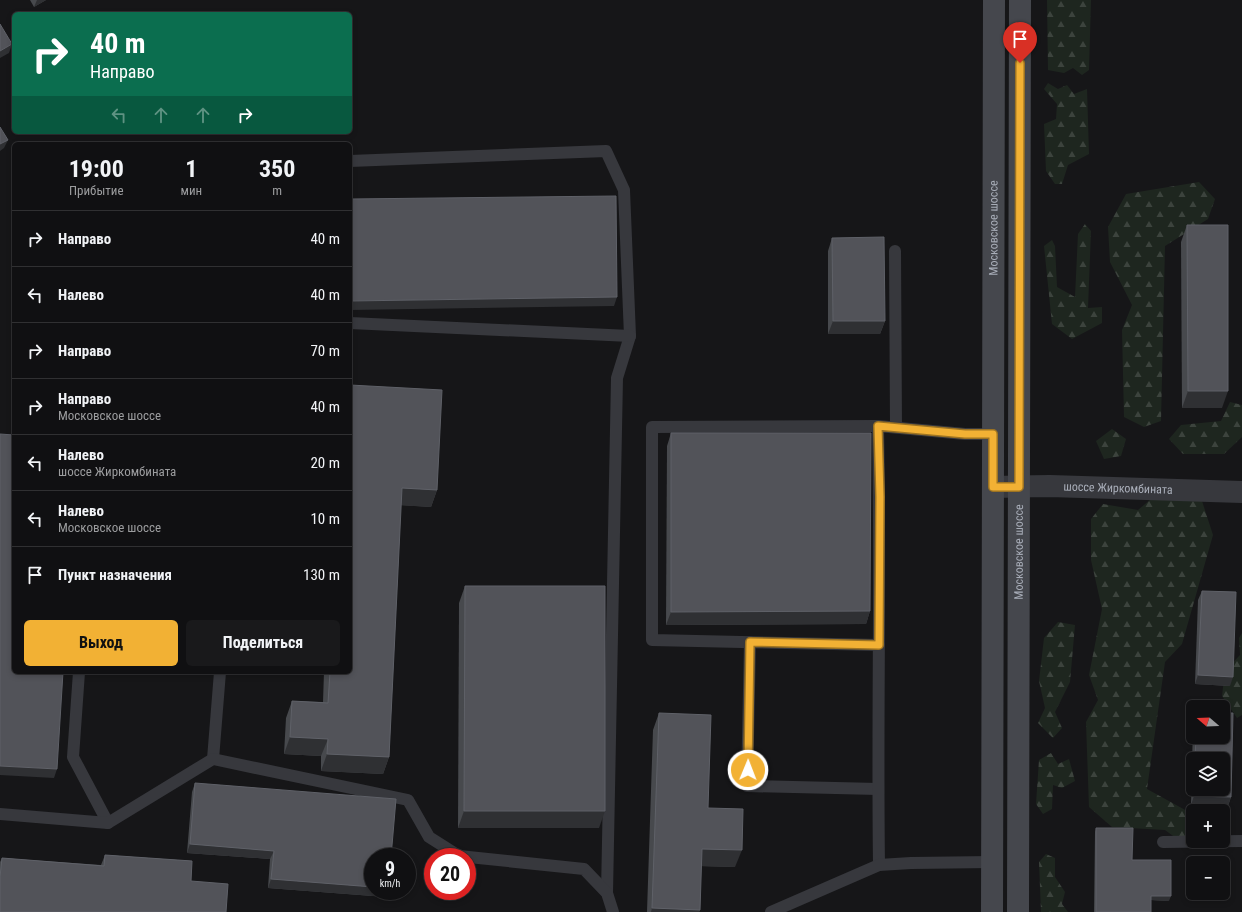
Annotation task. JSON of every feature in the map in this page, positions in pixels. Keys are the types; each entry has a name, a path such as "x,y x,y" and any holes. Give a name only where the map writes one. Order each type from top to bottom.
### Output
{"main road":[{"name":"Московское шоссе","path":"992,912 994,0"},
{"name":"Московское шоссе","path":"1018,912 1020,0"}],"street":[{"name":"шоссе Жиркомбината","path":"993,487 1050,486 1242,492"}],"lane":[{"path":"352,162 606,151 624,190 630,336 617,378 607,893 614,912"},
{"path":"895,251 896,427"},
{"path":"352,323 630,336"},
{"path":"879,645 652,640 652,427 878,426 965,434 993,434"},
{"path":"878,426 880,497 878,789 879,865"},
{"path":"750,642 747,786 878,789"},
{"path":"79,674 73,757 108,823"},
{"path":"213,759 220,674"},
{"path":"0,814 108,823 213,759 408,800 429,837 459,856 584,868 607,893"},
{"path":"1162,842 1242,842"},
{"path":"771,912 879,865 992,862"}],"green space":[{"path":"1047,0 1091,0 1089,70 1082,75 1073,68 1064,73 1048,70"},
{"path":"1048,83 1058,89 1067,85 1074,94 1087,89 1089,154 1068,165 1062,184 1055,184 1046,171 1044,124 1056,119 1057,104 1044,89"},
{"path":"1199,182 1215,199 1208,219 1165,246 1161,421 1144,427 1124,417 1122,330 1132,305 1110,262 1108,227 1126,194"},
{"path":"1085,224 1091,231 1088,308 1102,307 1102,323 1072,339 1052,324 1044,246 1052,240 1055,246 1057,287 1075,297 1078,234"},
{"path":"1230,402 1242,405 1242,437 1224,454 1183,454 1169,439 1181,425 1221,421"},
{"path":"1112,429 1126,439 1121,456 1104,459 1096,441"},
{"path":"1157,494 1202,501 1213,535 1182,644 1165,662 1147,789 1186,810 1186,844 1165,830 1112,827 1089,807 1086,722 1098,700 1089,675 1102,609 1091,560 1091,519 1103,504 1138,510"},
{"path":"1058,622 1075,625 1070,682 1055,712 1062,728 1053,738 1038,723 1045,708 1039,681 1044,638"},
{"path":"1242,633 1242,715 1237,718 1230,708 1230,700 1225,700 1222,696 1225,671 1240,655 1239,638"},
{"path":"1051,753 1058,764 1069,759 1075,781 1062,788 1053,785 1052,809 1043,814 1036,804 1039,760"},
{"path":"1046,854 1055,858 1055,877 1065,892 1062,904 1068,912 1041,912 1039,862"}],"building":[{"path":"0,24 12,44 0,51"},
{"path":"0,127 8,140 0,144"},
{"path":"616,196 617,297 352,301 352,199"},
{"path":"1187,225 1228,225 1228,391 1188,391"},
{"path":"884,237 885,321 833,321 832,238"},
{"path":"352,385 442,390 437,490 402,488 389,757 327,754 328,739 290,737 292,701 328,703 330,674 352,674"},
{"path":"671,433 871,433 870,611 671,612"},
{"path":"0,434 12,435 12,674 63,674 57,769 0,766"},
{"path":"465,586 605,586 605,811 464,811"},
{"path":"1202,591 1236,592 1233,677 1198,675"},
{"path":"659,713 711,715 708,808 743,809 742,850 702,849 700,910 652,908"},
{"path":"1230,713 1233,713 1231,797 1194,796 1230,796 1230,752 1195,752 1196,744 1230,744"},
{"path":"195,783 396,799 392,848 364,848 364,886 271,879 274,851 190,844"},
{"path":"1096,828 1133,828 1132,860 1171,860 1171,896 1151,896 1151,912 1096,912"},
{"path":"105,855 192,861 191,881 228,884 226,912 0,912 0,877 2,858 104,866"}],"route":[{"path":"748,770 750,642 879,645 880,497 878,426 965,434 993,434 993,487 1019,487 1020,63"}]}
